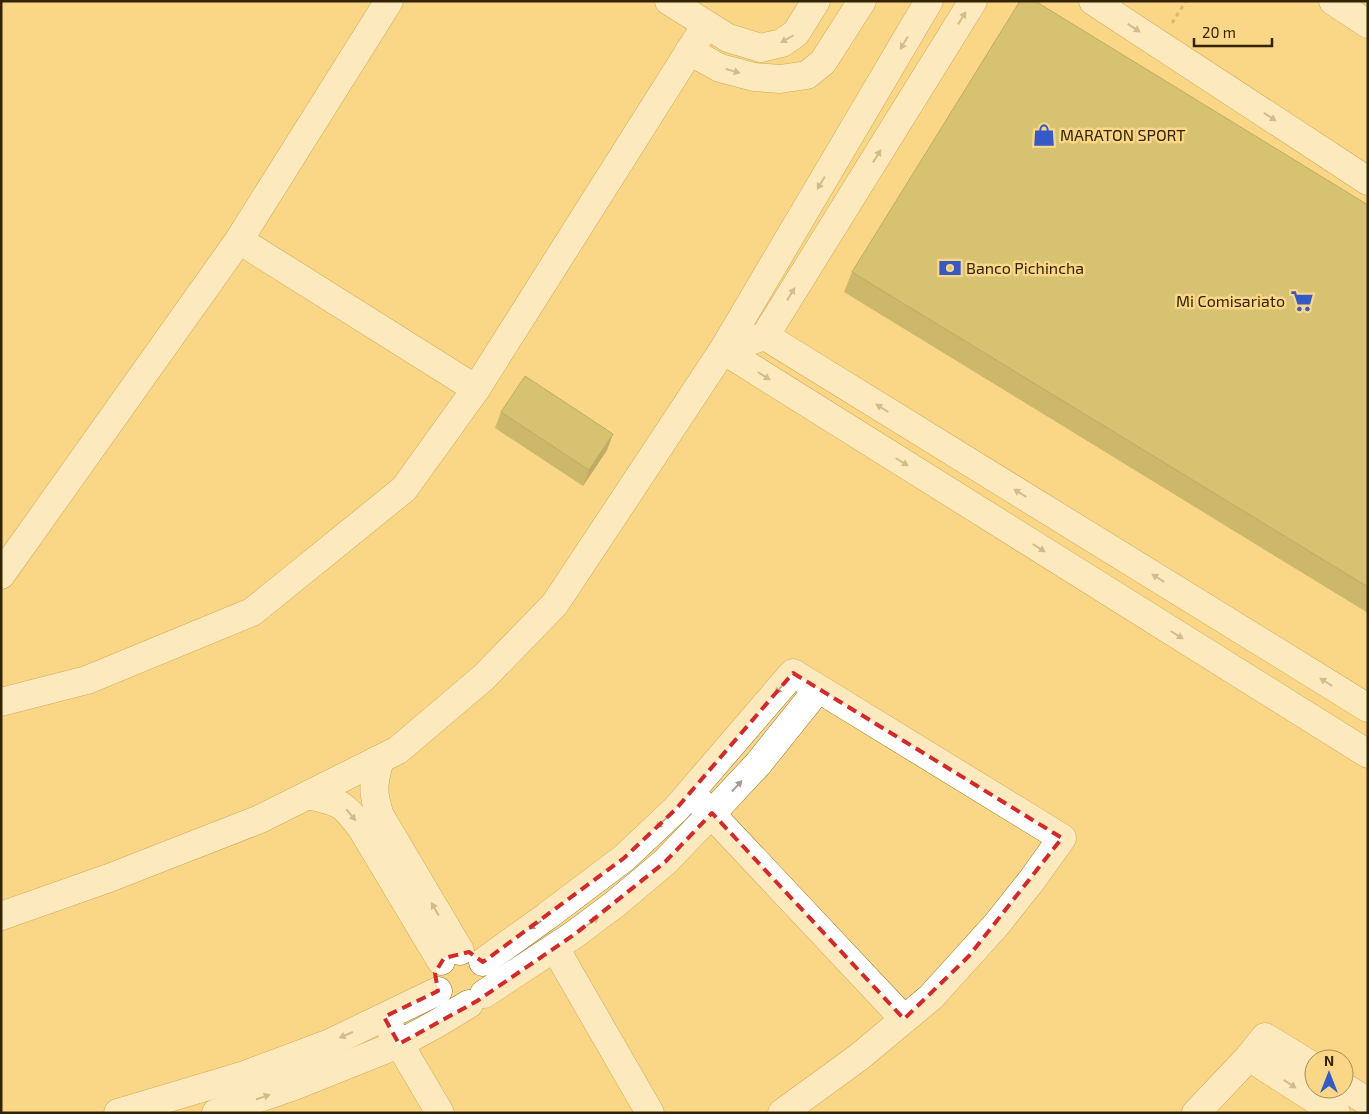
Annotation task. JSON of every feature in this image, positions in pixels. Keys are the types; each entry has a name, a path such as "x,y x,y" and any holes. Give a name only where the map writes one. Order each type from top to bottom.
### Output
{"street":[{"path":"1,575 240,240 389,1"},
{"path":"669,1 728,38 762,48 782,42 796,33 816,1"},
{"path":"689,51 720,68 754,77 780,80 807,75 823,62 862,1"},
{"path":"1,916 109,878 260,819 398,750 484,677 555,604 723,350 929,1"},
{"path":"723,350 765,336 973,1"},
{"path":"1093,1 1368,181"},
{"path":"1333,1 1368,24"},
{"path":"1,702 87,680 252,612 404,489 476,388 706,25"},
{"path":"240,240 476,388"},
{"path":"765,336 1368,708"},
{"path":"723,350 1368,754"},
{"path":"1285,703 1302,668"},
{"path":"308,794 339,803 350,812 462,958 488,969 488,986 476,999 460,1005 451,1003 443,998 438,991 435,982 438,964 462,958 547,916 624,858 676,809 793,673 1062,838 997,924 931,997 859,1057 782,1113"},
{"path":"216,1113 294,1086 399,1044 476,999 575,934 658,868 712,814 758,764 818,688"},
{"path":"380,759 374,779 374,799 380,816 462,958"},
{"path":"691,792 904,1020"},
{"path":"555,948 650,1113"},
{"path":"118,1113 176,1105 242,1076 330,1043 438,991"},
{"path":"384,1017 440,1113"},
{"path":"1257,1047 1304,1063"},
{"path":"1196,1113 1257,1047"},
{"path":"1257,1047 1336,1113"},
{"path":"1354,1093 1368,1102"}],"highlighted area":[{"path":"793,673 1062,838 969,956 904,1019 712,813 665,862 575,934 477,1001 399,1044 384,1017 438,991 435,973 444,958 469,952 483,962 624,858 676,809"}],"building":[{"path":"1020,1 1035,1 1368,205 1368,587 852,272"},
{"path":"525,376 613,434 589,470 501,412"}],"place":[{"name":"MARATON SPORT","path":"1044,135"},
{"name":"Banco Pichincha","path":"950,268"},
{"name":"Mi Comisariato","path":"1302,301"}]}
